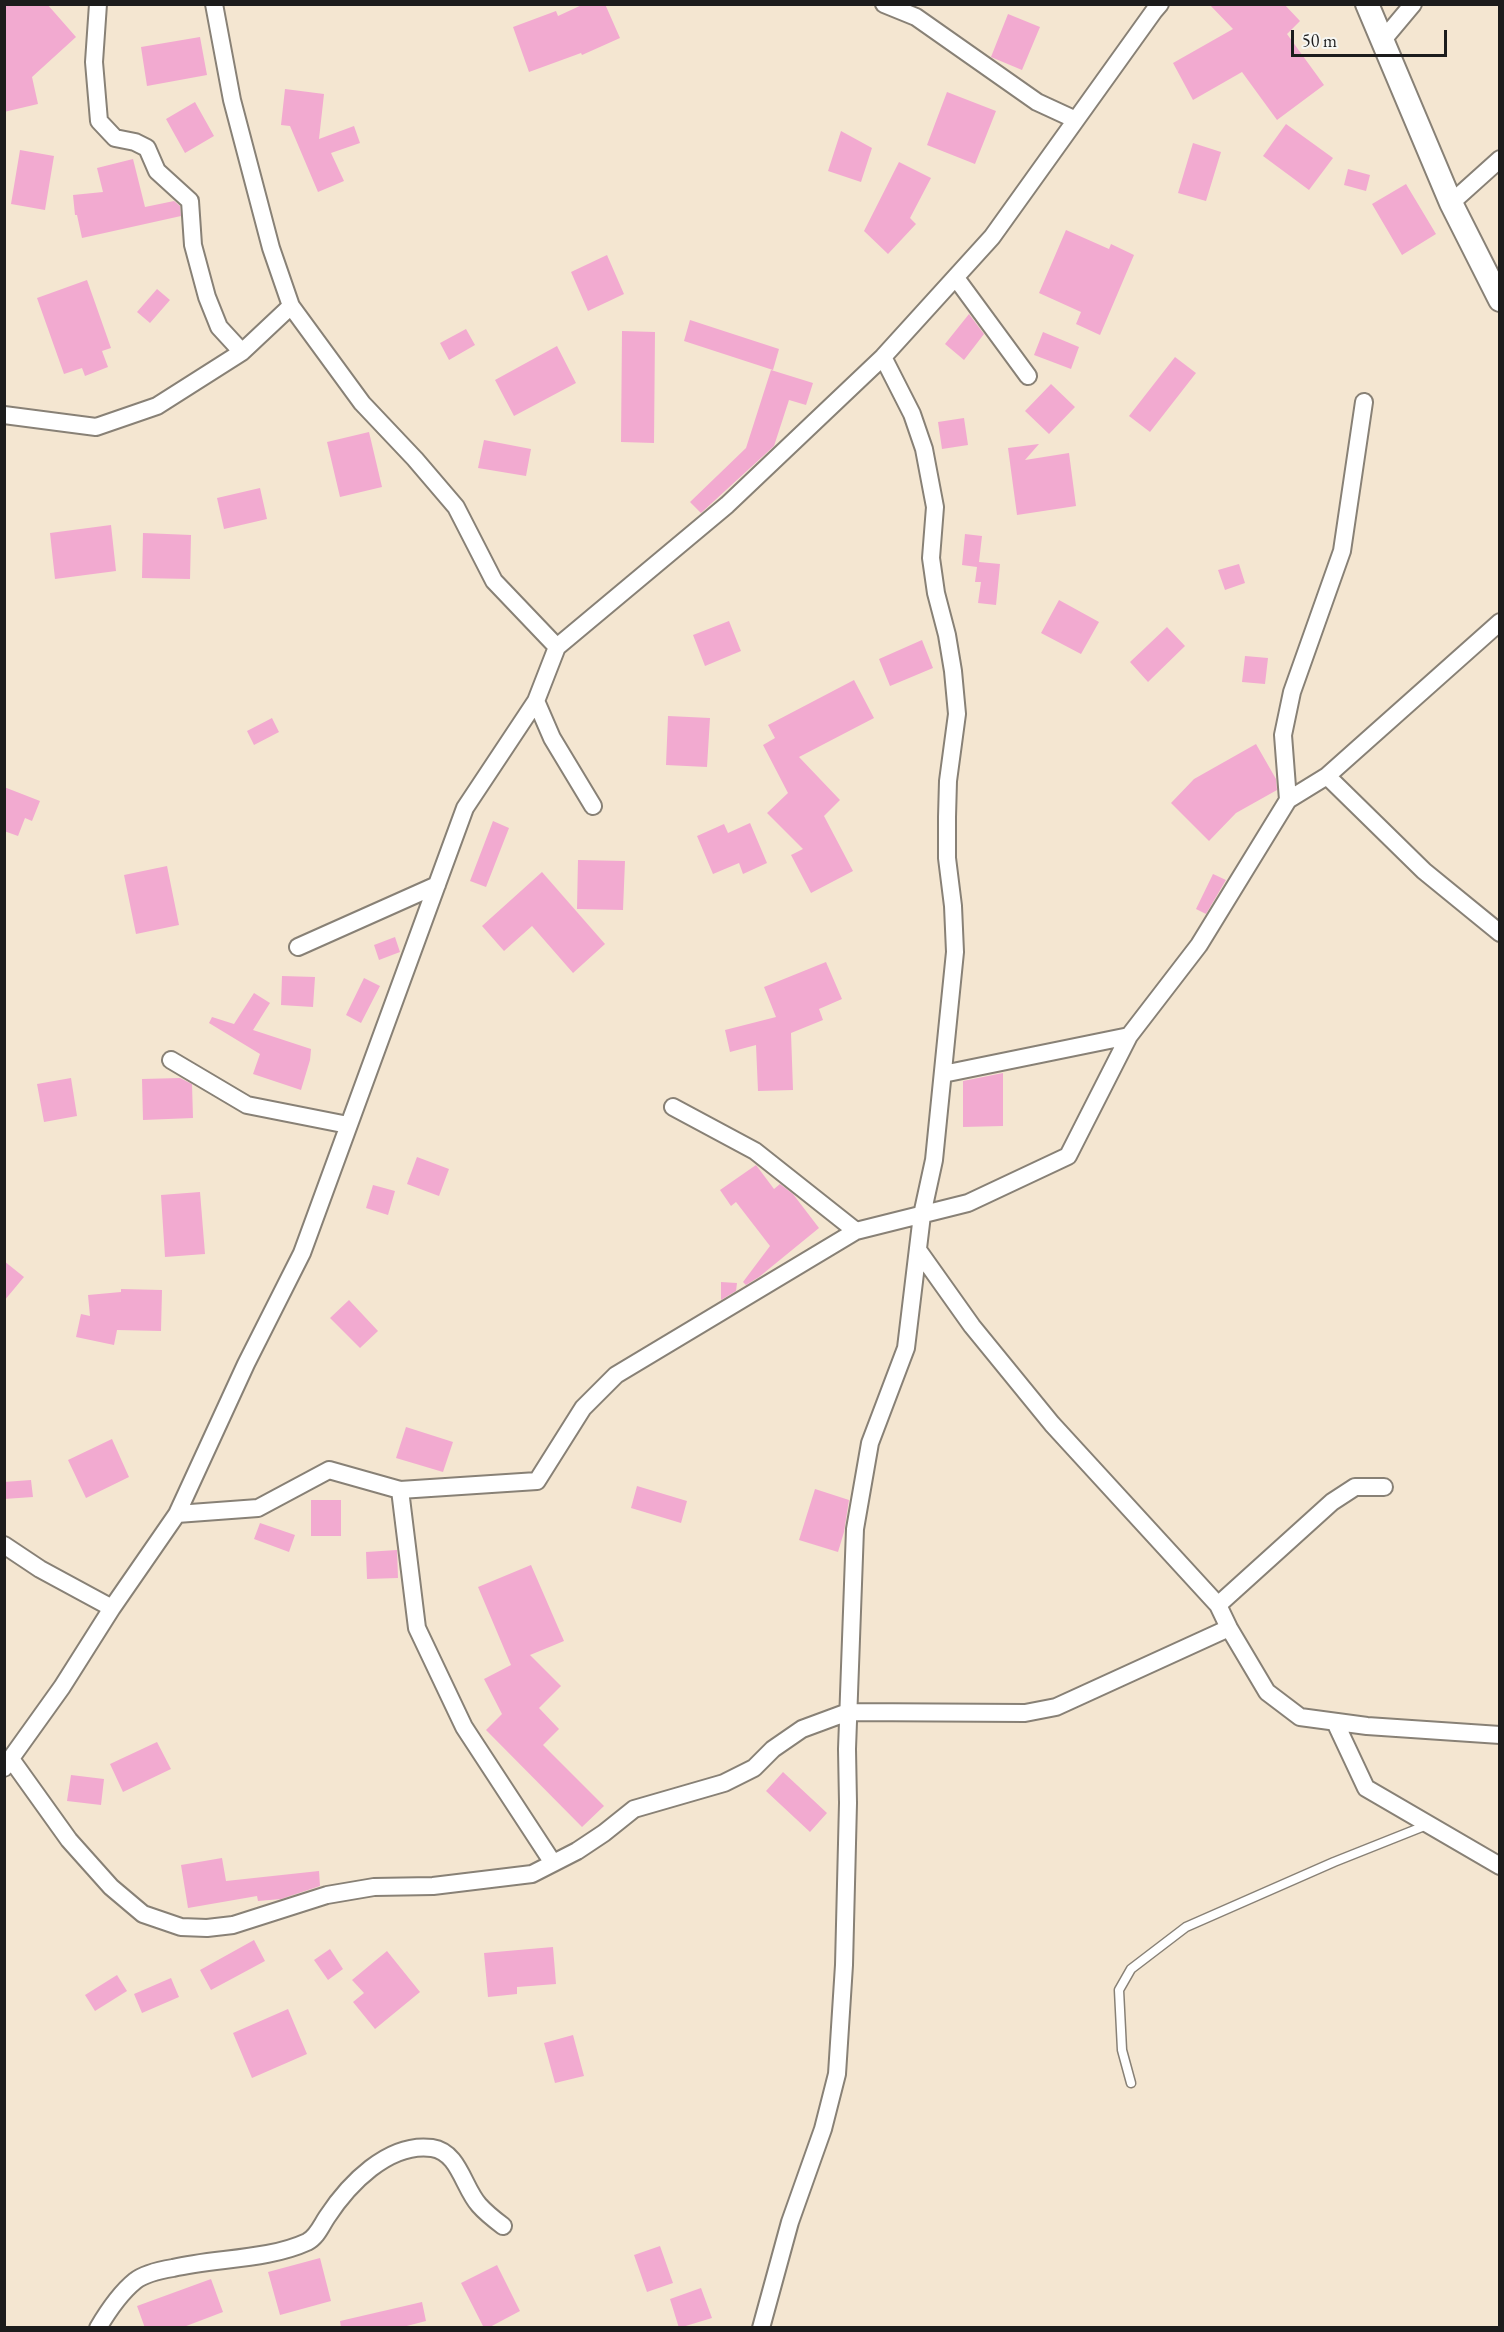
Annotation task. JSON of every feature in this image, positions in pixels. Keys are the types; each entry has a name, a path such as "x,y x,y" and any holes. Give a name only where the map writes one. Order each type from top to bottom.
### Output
{"main road":[{"path":"1367,4 1452,203 1500,300"}],"street":[{"path":"98,4 94,62 99,121 115,138 135,142 147,148 157,171 190,201 193,245 207,297 219,327 242,352"},
{"path":"214,4 232,100 271,248 291,306 362,403 456,507 494,580 556,647"},
{"path":"884,4 916,17 1037,102 1076,120"},
{"path":"1160,4 992,237 883,357 727,505 556,647 536,701 465,808 302,1252 246,1364 177,1514 112,1608 62,1687 8,1763 69,1840 111,1887 143,1914 181,1927 207,1928 233,1924 327,1895 374,1887 433,1886 532,1874 577,1851 634,1809 724,1783 754,1768 773,1749 802,1729 848,1712 1025,1713 1056,1707 1229,1628"},
{"path":"1382,41 1413,4"},
{"path":"1452,203 1500,159"},
{"path":"956,278 1028,376"},
{"path":"4,415 96,427 157,406 242,352 291,306"},
{"path":"761,2328 790,2222 823,2129 837,2074 844,1965 848,1712 855,1529 870,1443 906,1348 922,1215 934,1160 955,952 947,837 948,781 957,714 947,635 936,594 931,558 935,507 924,449 912,414 883,357"},
{"path":"1288,800 1283,735 1292,692 1342,551 1364,402"},
{"path":"177,1514 258,1508 329,1470 400,1490 537,1481 583,1408 616,1375 856,1231 968,1203 1068,1156 1129,1036 1199,945 1288,800 1327,776 1500,622"},
{"path":"536,701 552,738 593,806"},
{"path":"1327,776 1424,871 1500,933"},
{"path":"298,947 436,885"},
{"path":"943,1074 1129,1036"},
{"path":"171,1060 247,1105 348,1125"},
{"path":"673,1107 755,1151 856,1231"},
{"path":"918,1250 972,1326 1052,1424 1218,1605 1267,1692 1300,1717 1367,1726 1500,1735"},
{"path":"1218,1605 1332,1502 1355,1487 1384,1487"},
{"path":"400,1490 417,1628 464,1727 553,1863"},
{"path":"4,1545 40,1569 112,1608"},
{"path":"1335,1722 1366,1788 1500,1866"},
{"path":"98,2328 113,2304 136,2280 156,2271 273,2252 309,2241 317,2233 343,2193 355,2181 372,2167 391,2156 420,2147 434,2148 444,2152 452,2159 468,2190 479,2205 503,2226"}],"lane":[{"path":"1131,2083 1122,2050 1119,1990 1131,1969 1186,1927 1334,1862 1428,1825"}],"building":[{"path":"4,4 47,4 76,37 32,77 38,104 4,112"},
{"path":"584,4 605,4 620,38 582,55 581,53 529,72 513,27 556,11 558,16"},
{"path":"1209,4 1284,4 1300,21 1287,34 1324,85 1277,120 1242,72 1193,100 1173,63 1233,29"},
{"path":"1008,14 1040,27 1022,70 991,57"},
{"path":"200,37 207,75 147,86 141,47"},
{"path":"285,89 324,94 319,139 354,126 360,143 331,153 344,181 318,192 290,126 281,125"},
{"path":"947,92 996,111 975,164 927,145"},
{"path":"195,102 214,136 185,153 166,119"},
{"path":"1286,124 1333,158 1309,190 1263,156"},
{"path":"841,131 872,148 861,182 828,171"},
{"path":"1193,143 1221,152 1206,201 1178,193"},
{"path":"20,150 54,156 45,210 11,204"},
{"path":"133,159 145,207 174,201 180,206 181,216 82,238 77,215 75,215 73,195 103,192 97,168"},
{"path":"899,162 931,178 910,218 916,224 888,254 864,231"},
{"path":"1348,169 1370,175 1366,191 1344,185"},
{"path":"1406,184 1436,234 1402,255 1372,204"},
{"path":"1066,230 1109,249 1111,244 1134,255 1100,335 1076,324 1081,312 1039,293"},
{"path":"607,255 624,294 588,311 571,272"},
{"path":"87,280 111,348 102,351 108,367 85,376 82,368 64,374 37,298"},
{"path":"157,289 170,300 150,323 137,312"},
{"path":"969,314 984,334 964,360 945,344"},
{"path":"690,320 779,349 773,370 684,341"},
{"path":"466,329 475,345 449,360 440,343"},
{"path":"622,331 655,332 654,443 621,442"},
{"path":"1043,332 1079,347 1071,369 1034,355"},
{"path":"557,346 576,383 514,416 495,380"},
{"path":"1175,357 1196,373 1150,432 1129,416"},
{"path":"771,370 813,383 806,405 789,400 774,446 701,513 690,502 746,448"},
{"path":"1051,384 1075,407 1049,434 1025,411"},
{"path":"964,418 968,445 942,449 938,422"},
{"path":"369,432 382,487 340,497 327,442"},
{"path":"484,440 531,449 526,476 478,468"},
{"path":"1039,444 1025,460 1069,453 1076,506 1017,515 1008,448"},
{"path":"260,488 267,519 224,529 217,498"},
{"path":"111,525 116,571 55,579 50,533"},
{"path":"143,533 191,535 190,579 142,578"},
{"path":"965,534 982,536 979,562 1000,564 996,605 978,603 981,582 975,582 977,567 962,565"},
{"path":"1239,564 1245,583 1225,590 1218,570"},
{"path":"1059,600 1099,622 1081,654 1041,633"},
{"path":"729,621 741,651 705,666 693,635"},
{"path":"1167,627 1185,646 1148,682 1130,662"},
{"path":"922,640 933,668 890,686 879,659"},
{"path":"1245,656 1268,658 1265,684 1242,682"},
{"path":"854,680 874,718 799,757 840,800 824,816 853,871 811,893 791,855 803,849 767,813 788,793 763,745 775,738 768,725"},
{"path":"668,716 710,718 707,767 666,765"},
{"path":"272,718 279,732 254,745 247,731"},
{"path":"1256,744 1276,779 1277,790 1236,813 1209,841 1171,803 1194,779"},
{"path":"4,787 40,801 32,821 25,818 18,836 4,831"},
{"path":"493,821 509,828 486,887 470,881"},
{"path":"750,823 767,863 743,874 739,863 713,874 697,836 724,824 728,833"},
{"path":"578,860 625,861 623,910 577,909"},
{"path":"167,866 179,925 136,934 124,875"},
{"path":"542,872 605,944 573,973 532,926 504,951 482,926"},
{"path":"1213,874 1226,880 1206,914 1196,909"},
{"path":"395,937 400,952 379,960 374,945"},
{"path":"826,962 842,999 819,1009 823,1020 791,1033 793,1090 758,1091 756,1045 730,1052 725,1030 776,1017 764,987"},
{"path":"282,976 315,977 313,1007 281,1005"},
{"path":"364,978 380,986 361,1023 346,1015"},
{"path":"254,993 270,1003 253,1030 311,1049 301,1090 253,1074 260,1054 209,1023 212,1017 234,1024"},
{"path":"1003,1073 1003,1126 963,1127 963,1081"},
{"path":"71,1078 77,1116 44,1122 37,1084"},
{"path":"180,1078 192,1084 193,1118 143,1120 142,1079"},
{"path":"417,1157 449,1169 439,1196 407,1184"},
{"path":"756,1165 774,1189 780,1184 793,1194 819,1228 746,1285 743,1282 770,1246 736,1202 731,1206 720,1190"},
{"path":"373,1185 395,1191 388,1215 366,1208"},
{"path":"200,1192 205,1254 165,1257 161,1195"},
{"path":"4,1261 24,1277 4,1301"},
{"path":"721,1282 737,1283 736,1291 721,1300"},
{"path":"121,1289 162,1290 161,1331 117,1330 114,1345 76,1337 81,1314 90,1316 88,1295 121,1292"},
{"path":"349,1300 378,1331 360,1348 330,1318"},
{"path":"406,1427 453,1442 443,1472 396,1458"},
{"path":"112,1439 129,1477 86,1498 68,1460"},
{"path":"31,1480 33,1497 4,1499 4,1482"},
{"path":"637,1486 687,1501 681,1523 631,1508"},
{"path":"815,1489 849,1500 838,1552 799,1540"},
{"path":"311,1500 341,1500 341,1536 311,1536"},
{"path":"260,1523 295,1535 289,1552 254,1539"},
{"path":"397,1550 398,1578 367,1579 366,1552"},
{"path":"531,1565 564,1641 530,1655 561,1686 539,1708 559,1729 543,1745 604,1806 582,1827 486,1730 502,1714 484,1679 511,1665 478,1587"},
{"path":"157,1742 171,1769 123,1792 110,1764"},
{"path":"783,1772 827,1813 810,1832 766,1791"},
{"path":"71,1775 104,1779 101,1805 67,1801"},
{"path":"222,1858 226,1881 319,1871 320,1886 281,1899 258,1901 257,1896 188,1908 181,1865"},
{"path":"254,1940 265,1961 211,1990 200,1970"},
{"path":"553,1947 556,1984 517,1987 517,1994 488,1997 484,1953"},
{"path":"330,1949 343,1969 328,1980 314,1960"},
{"path":"387,1951 420,1992 375,2029 353,2002 364,1993 352,1980"},
{"path":"117,1975 127,1991 95,2011 85,1995"},
{"path":"171,1978 179,1997 142,2013 134,1994"},
{"path":"288,2009 307,2054 252,2078 233,2033"},
{"path":"573,2035 584,2076 555,2083 544,2043"},
{"path":"660,2246 673,2283 647,2292 634,2255"},
{"path":"320,2258 331,2301 280,2315 268,2272"},
{"path":"497,2265 520,2311 484,2328 461,2283"},
{"path":"211,2279 223,2312 181,2328 145,2328 137,2306"},
{"path":"701,2288 712,2318 679,2328 670,2299"},
{"path":"422,2302 426,2321 399,2328 341,2328 340,2321"}]}
